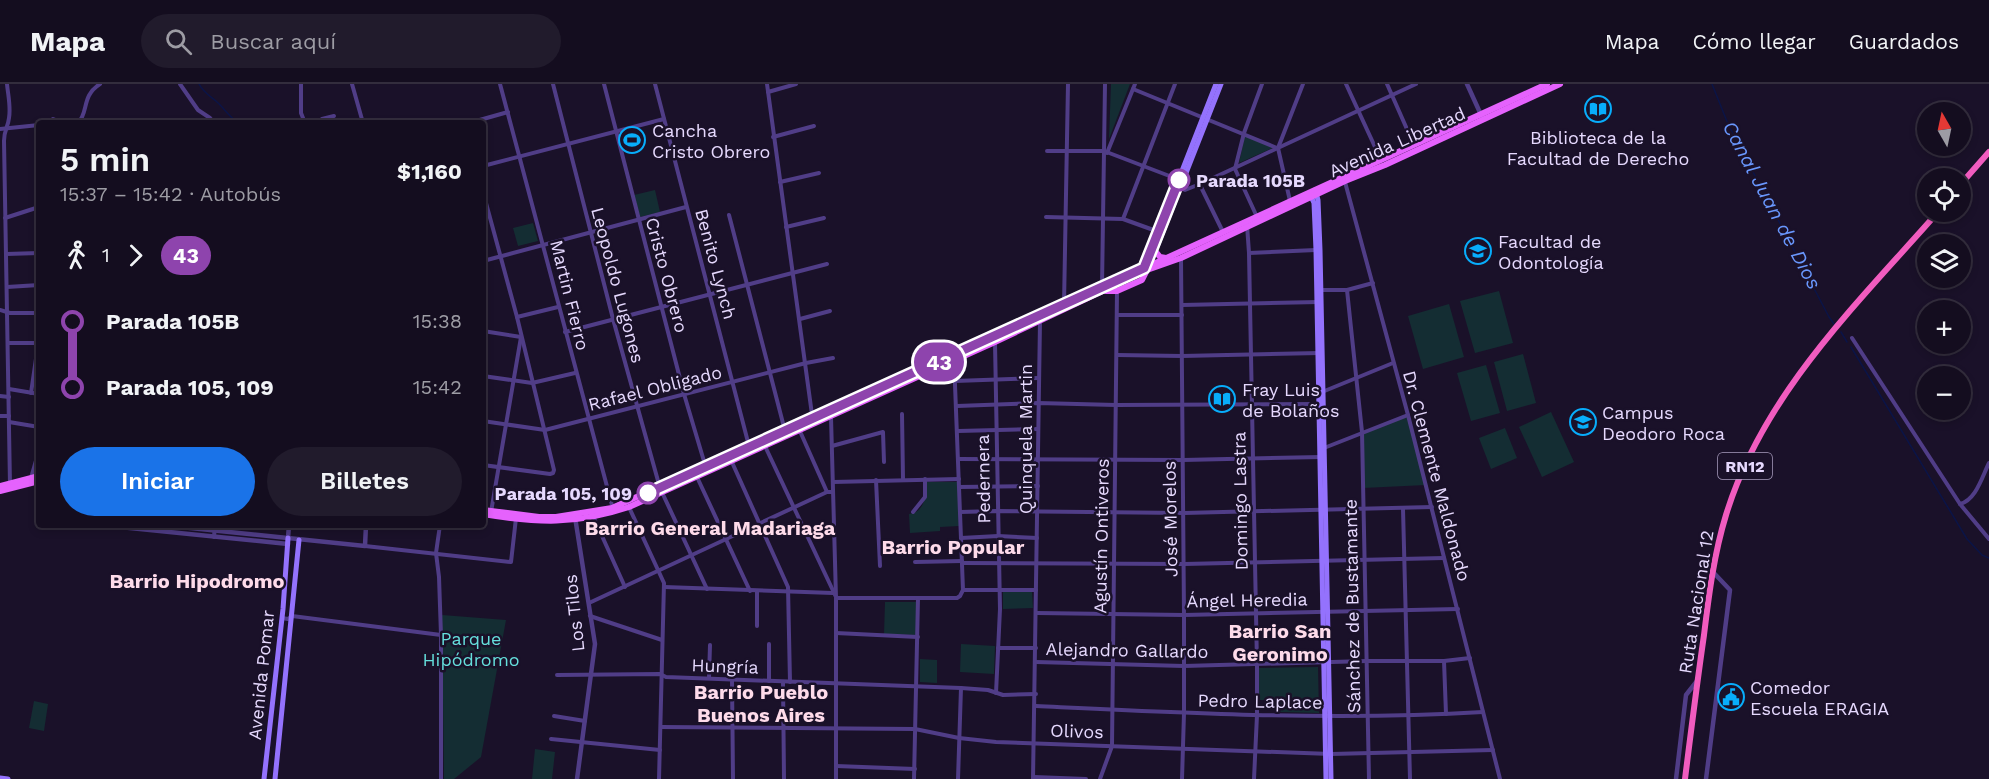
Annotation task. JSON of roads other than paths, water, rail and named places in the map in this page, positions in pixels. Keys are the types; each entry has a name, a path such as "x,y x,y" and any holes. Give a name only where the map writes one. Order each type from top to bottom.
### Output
{"highway":[{"path":"1971,172 1989,152"},
{"name":"Ruta Nacional 12","path":"1685,779 1719,541 1732,498 1746,464 1770,417 1815,353 1929,222"}],"main road":[{"path":"1039,318 1102,289 1117,291 1142,280 1216,84"},
{"path":"1205,118 1221,84"},
{"name":"Avenida Libertad","path":"1147,268 1181,258 1247,225 1385,165 1543,87 1560,84"},
{"name":"Avenida Libertad","path":"1147,268 1223,233 1247,225 1257,217 1290,202 1314,195 1381,160 1482,116"},
{"path":"1314,195 1318,250 1327,716 1331,779"},
{"path":"486,511 549,522 592,515 628,504 994,340 1147,268 1156,252 1161,232"},
{"path":"1156,252 1160,257 1167,258"},
{"path":"1320,404 1324,448 1322,457"},
{"path":"0,486 34,481"},
{"path":"0,491 10,486"},
{"path":"486,514 491,513"},
{"name":"Avenida Pomar","path":"264,779 299,540"},
{"name":"Avenida Pomar","path":"274,779 289,641 288,541"},
{"path":"1326,779 1328,754"},
{"path":"0,778 8,779"}],"street":[{"path":"7,84 10,106 9,117 2,129 2,183 7,287 10,486"},
{"path":"81,120 90,93 100,84"},
{"path":"180,84 198,110 212,120"},
{"path":"301,84 304,120"},
{"path":"352,84 362,120"},
{"name":"Martin Fierro","path":"500,84 613,510"},
{"name":"Leopoldo Lugones","path":"553,84 636,407 661,490 707,589"},
{"name":"Cristo Obrero","path":"604,84 684,394 707,470"},
{"name":"Benito Lynch","path":"656,84 750,449"},
{"path":"767,84 813,420"},
{"path":"768,92 796,84"},
{"path":"1064,305 1068,84"},
{"path":"1105,84 1106,152"},
{"path":"1123,219 1175,84"},
{"path":"1257,217 1234,169 1262,84"},
{"path":"1290,202 1278,148 1303,84"},
{"path":"1346,84 1381,160"},
{"path":"1387,84 1414,145"},
{"path":"1047,151 1106,152 1142,165 1180,184 1185,190 1416,84"},
{"path":"1467,84 1482,116"},
{"path":"1102,289 1104,162 1106,152 1134,87 1278,148"},
{"path":"480,120 508,112"},
{"path":"321,120 334,116"},
{"path":"486,165 664,119"},
{"path":"2,129 36,125"},
{"path":"773,137 814,126"},
{"path":"780,182 819,173"},
{"name":"Dr. Clemente Maldonado","path":"1345,181 1432,507 1500,779"},
{"path":"1200,184 1223,233"},
{"path":"486,203 517,317 554,473 486,466"},
{"path":"486,260 686,207"},
{"path":"5,218 36,208"},
{"path":"729,215 786,433"},
{"path":"1046,217 1123,219 1161,232"},
{"path":"786,227 824,218"},
{"name":"Domingo Lastra","path":"1247,225 1257,665 1254,779"},
{"path":"0,249 6,252 36,253"},
{"path":"1249,253 1318,250"},
{"name":"José Morelos","path":"1181,258 1185,615 1182,779"},
{"path":"565,332 827,264"},
{"path":"1319,290 1347,290 1373,283"},
{"path":"7,287 36,285"},
{"name":"Sánchez de Bustamante","path":"1347,290 1362,432 1370,779"},
{"name":"Agustín Ontiveros","path":"1100,779 1112,746 1117,291"},
{"path":"1182,305 1319,302"},
{"path":"517,317 558,307"},
{"path":"0,310 10,313 36,313"},
{"path":"800,319 831,311"},
{"path":"1117,315 1182,315"},
{"name":"Quinquela Martin","path":"1034,778 1039,318"},
{"path":"486,331 521,337"},
{"path":"491,513 521,337"},
{"path":"1852,338 1960,504 1989,539"},
{"name":"Pedernera","path":"994,340 1000,589 996,693"},
{"path":"8,343 36,343"},
{"path":"1117,355 1319,353"},
{"name":"Rafael Obligado","path":"486,421 545,430 833,358"},
{"path":"836,598 957,597 963,590 957,406 953,358"},
{"path":"31,393 36,362"},
{"path":"1320,392 1393,363"},
{"path":"486,377 532,382 575,373"},
{"path":"955,381 1038,378"},
{"path":"9,388 36,394"},
{"path":"0,396 9,397"},
{"path":"957,406 1038,403 1182,406 1320,404"},
{"path":"830,413 836,598 836,779"},
{"path":"902,414 903,479"},
{"path":"1324,448 1408,415"},
{"path":"0,416 9,416"},
{"path":"9,422 36,426"},
{"path":"798,427 827,492"},
{"path":"958,431 1038,429"},
{"path":"832,446 883,432 884,462"},
{"path":"764,443 836,598"},
{"path":"958,459 1183,460 1322,457"},
{"path":"730,459 789,590 790,682"},
{"path":"1960,504 1968,502 1974,494 1989,463"},
{"path":"695,475 750,591"},
{"path":"913,512 925,497 925,479"},
{"path":"833,482 959,479"},
{"path":"876,480 880,566"},
{"path":"959,487 1038,486"},
{"path":"589,603 794,507 827,492 833,492"},
{"path":"628,504 664,587 659,779"},
{"path":"960,512 1184,513 1432,507"},
{"path":"1403,509 1410,779"},
{"path":"592,515 625,587"},
{"path":"144,528 214,537 299,540 511,562 516,517"},
{"name":"Los Tilos","path":"575,518 595,644 577,779"},
{"path":"214,537 215,528 288,541"},
{"path":"288,541 289,528"},
{"path":"365,546 366,528"},
{"path":"440,528 436,553 441,634 441,779"},
{"path":"961,538 998,536 1037,538"},
{"path":"915,562 1184,564 1444,558"},
{"path":"1706,779 1730,590 1713,572"},
{"path":"664,587 833,593"},
{"path":"963,590 1036,590"},
{"path":"757,591 757,626"},
{"path":"914,779 918,598"},
{"name":"Ángel Heredia","path":"1036,613 1185,615 1458,609"},
{"path":"590,616 662,640"},
{"path":"287,617 441,634"},
{"path":"836,633 918,637"},
{"path":"769,644 769,681"},
{"path":"709,678 710,645"},
{"path":"998,648 1036,648"},
{"name":"Alejandro Gallardo","path":"1036,662 1184,666 1444,661 1470,658"},
{"path":"1444,661 1446,714"},
{"name":"Hungría","path":"557,675 660,674 662,676 783,682 961,688 988,690 1003,695 1036,694"},
{"path":"732,679 733,779"},
{"path":"1676,779 1686,696 1698,680"},
{"path":"783,682 784,779"},
{"path":"958,779 961,688"},
{"name":"Pedro Laplace","path":"1036,706 1184,713 1327,716 1484,712"},
{"path":"554,716 585,721"},
{"name":"Olivos","path":"661,727 915,729 959,738 1255,753 1369,754 1493,750"},
{"path":"551,739 660,750"},
{"path":"836,766 915,769"},
{"path":"1034,778 1086,779"}],"waterway":[{"path":"199,84 235,120"},
{"name":"Canal Juan de Dios","path":"1712,84 1728,124 1834,324"},
{"name":"Canal Juan de Dios","path":"1841,332 1847,342"},
{"name":"Canal Juan de Dios","path":"1851,347 1967,539 1982,555 1989,558"}],"place":[{"name":"Biblioteca de la Facultad de Derecho","path":"1598,109"},
{"name":"Cancha Cristo Obrero","path":"632,140"},
{"name":"Parada 105B","path":"1179,180"},
{"name":"Facultad de Odontología","path":"1478,251"},
{"name":"Fray Luis de Bolaños","path":"1222,399"},
{"name":"Campus Deodoro Roca","path":"1583,422"},
{"name":"Parada 105, 109","path":"648,493"},
{"name":"Comedor Escuela ERAGIA","path":"1731,697"}],"district":[{"name":"Barrio General Madariaga","path":"710,528"},
{"name":"Barrio Popular","path":"953,547"},
{"name":"Barrio Hipodromo","path":"197,581"},
{"name":"Barrio San Geronimo","path":"1280,642"},
{"name":"Barrio Pueblo Buenos Aires","path":"761,704"}],"park label":[{"name":"Parque Hipódromo","path":"471,648"}]}
